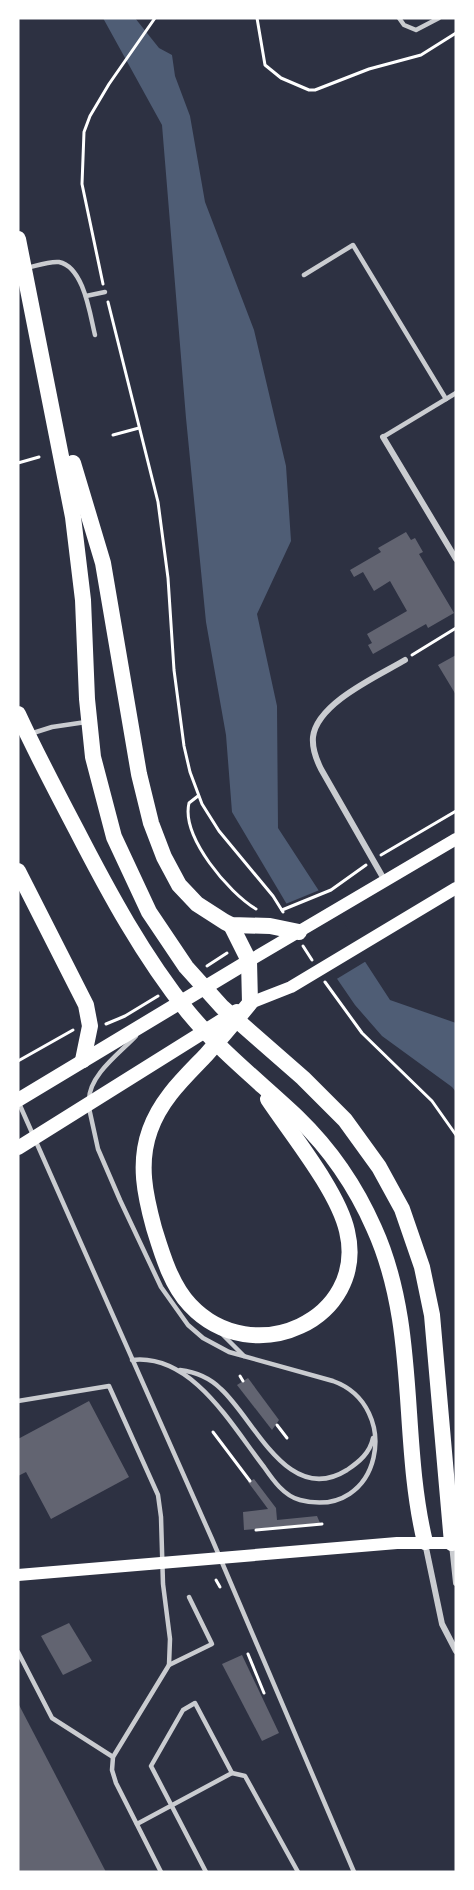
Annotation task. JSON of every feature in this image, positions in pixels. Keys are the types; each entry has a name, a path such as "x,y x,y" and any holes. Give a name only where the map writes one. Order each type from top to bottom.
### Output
{"highway":[{"path":"18,239 77,539 83,600 88,722 97,777 114,837 145,905 186,967 222,1007 303,1078 345,1120 379,1167 402,1209 422,1267 431,1307 450,1472 454,1543"},
{"path":"44,367 103,562 139,774 151,823 179,885 197,904 231,925 249,961 250,1003 163,1103 149,1132 143,1172 146,1198 168,1267 184,1298 211,1323 232,1333 252,1336 272,1335 292,1330 310,1321 333,1299 343,1281 349,1261 347,1231 336,1203 256,1081"},
{"path":"18,714 118,908 164,981 201,1028 233,1061 297,1118 332,1158 358,1196 382,1245 394,1281 400,1315 417,1503 425,1542"},
{"path":"18,871 86,1005 90,1026 83,1060"},
{"path":"231,925 248,924 286,928"}],"main road":[{"path":"18,1100 249,961 286,928 340,907 456,839"},
{"path":"18,1149 250,1003 291,987 456,888"},
{"path":"18,1575 397,1543 454,1543"}],"street":[{"path":"383,437 456,559"},
{"path":"385,881 321,769 316,759 313,738 315,729 334,704 405,660"},
{"path":"425,1542 442,1624 456,1651"},
{"path":"454,1543 456,1583"}],"lane":[{"path":"399,18 404,25 416,30 439,18"},
{"path":"304,274 353,245 446,399"},
{"path":"24,269 53,262 64,264 75,273 86,296 95,335"},
{"path":"86,296 105,292"},
{"path":"383,437 456,393"},
{"path":"28,736 46,729 88,722"},
{"path":"152,1018 95,1078 89,1092 92,1128 101,1157 165,1294 182,1318 203,1338 218,1347 246,1358 343,1384 356,1394 365,1406 376,1444 372,1466 364,1481 356,1491 331,1501 315,1502 295,1499 279,1486 205,1392 178,1369"},
{"path":"18,1100 220,1558 354,1872"},
{"path":"211,1323 246,1358"},
{"path":"132,1360 160,1362 201,1375 217,1385 283,1464 304,1476 320,1479 349,1469 367,1452 373,1442 373,1430"},
{"path":"18,1401 109,1386 158,1495 163,1584 170,1639 169,1665 113,1757 112,1770 116,1783 161,1872"},
{"path":"169,1665 212,1644 189,1597"},
{"path":"18,1653 52,1718 113,1757"},
{"path":"206,1872 151,1766 183,1710 195,1703 232,1773"},
{"path":"137,1824 232,1773 245,1776 298,1872"}],"path":[{"path":"155,18 90,116 84,132 82,184 105,292 140,428 162,526 172,646 184,746 198,796 189,803 189,816 199,847 211,867 248,903 263,912"},
{"path":"257,18 262,59 265,64 281,78 309,90 322,89 369,69 422,55 456,33"},
{"path":"113,435 140,428"},
{"path":"18,463 39,457"},
{"path":"405,660 456,628"},
{"path":"380,856 456,811"},
{"path":"286,928 303,903 331,890 364,866"},
{"path":"18,1061 79,1027"},
{"path":"240,1376 243,1381"},
{"path":"277,1425 287,1438"},
{"path":"213,1432 250,1480"},
{"path":"256,1530 322,1524"},
{"path":"247,1650 264,1693"}],"water":[{"path":"103,18 135,18 159,48 172,55 175,76 190,116 205,202 254,330 286,466 291,541 257,614 277,706 278,828 390,1000 456,1023 456,1092 382,1036 355,1005 292,913 232,812 226,735 206,622 186,418 162,125"}],"pier":[{"path":"322,889 368,960 335,980 283,905"}],"building":[{"path":"406,532 411,540 415,538 423,552 419,554 454,613 428,628 426,624 373,654 368,645 372,643 367,634 407,611 390,581 374,591 363,572 354,577 350,570 381,552 378,548"},
{"path":"456,655 456,695 438,665"},
{"path":"248,1378 279,1420 272,1430 237,1385"},
{"path":"89,1401 129,1477 51,1519 26,1472 18,1476 18,1439"},
{"path":"254,1479 276,1508 277,1520 317,1516 320,1523 244,1530 243,1512 268,1509 248,1482"},
{"path":"69,1623 92,1661 63,1675 41,1636"},
{"path":"242,1655 279,1733 262,1741 222,1664"},
{"path":"18,1703 106,1872 18,1872"}]}
